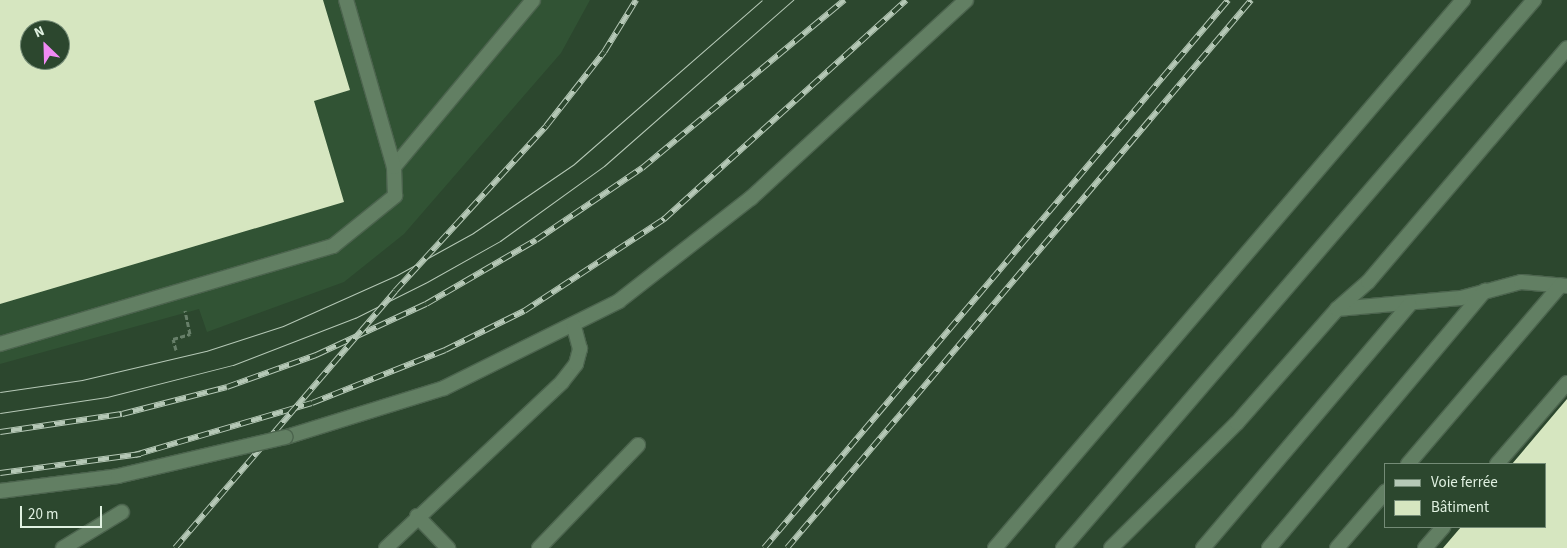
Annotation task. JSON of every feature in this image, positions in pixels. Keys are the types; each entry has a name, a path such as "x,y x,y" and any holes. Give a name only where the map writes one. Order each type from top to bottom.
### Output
{"lane":[{"path":"0,344 333,246 395,196 394,167 346,0"},
{"path":"394,167 533,0"},
{"path":"0,491 118,476 286,437 444,388 574,326 648,282 713,231 966,0"},
{"path":"995,548 1463,0"},
{"path":"1063,548 1534,0"},
{"path":"1112,548 1237,423 1337,310 1368,282 1567,48"},
{"path":"1337,310 1409,305 1486,291 1521,282 1564,285"},
{"path":"1409,463 1564,285"},
{"path":"1269,548 1486,291"},
{"path":"1203,548 1409,305"},
{"path":"386,548 417,516 562,382 576,364 580,349 574,326"},
{"path":"1498,463 1567,383"},
{"path":"539,548 638,445"},
{"path":"1337,548 1384,493"},
{"path":"63,548 122,512"},
{"path":"417,516 448,548"},
{"path":"1425,548 1443,528"}],"path":[{"path":"176,350 173,339 190,334 189,328"}],"shaded area":[{"path":"0,0 590,0 561,53 404,234 344,282 207,332 199,309 0,364"}],"building":[{"path":"0,0 323,0 350,90 314,101 344,202 0,304"},
{"path":"1567,399 1567,548 1443,548 1460,528 1547,528 1547,463 1513,463"}],"tram line":[{"path":"0,392 82,380 206,351 283,326 397,275 473,233 574,164 762,0"},
{"path":"0,413 107,397 233,365 355,318 427,282 500,241 604,166 793,0"}],"railway":[{"path":"175,548 395,291 546,126 604,52 636,0"},
{"path":"0,432 122,414 227,387 316,355 426,304 536,240 642,168 844,0"},
{"path":"135,455 312,403 445,350 524,311 664,219 906,0"},
{"path":"764,548 1228,0"},
{"path":"787,548 1251,0"},
{"path":"0,473 141,454"}]}
